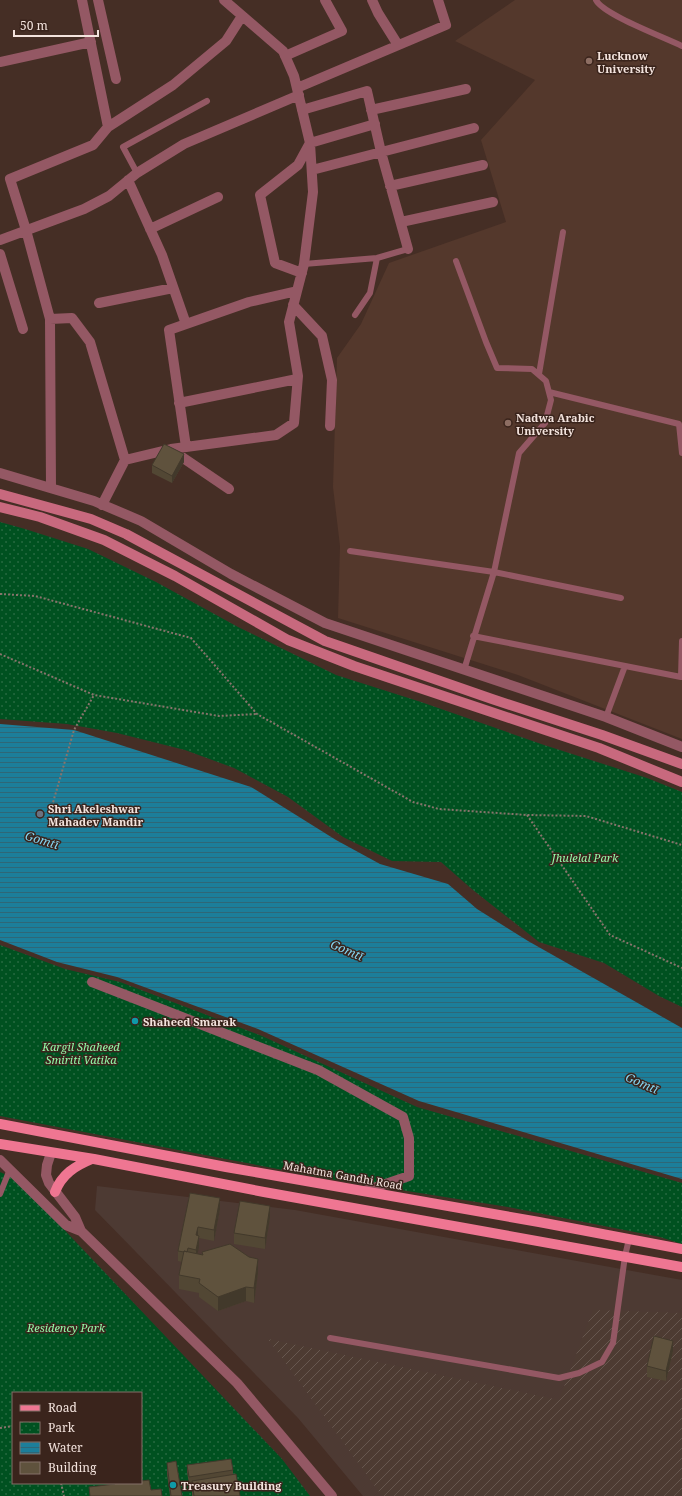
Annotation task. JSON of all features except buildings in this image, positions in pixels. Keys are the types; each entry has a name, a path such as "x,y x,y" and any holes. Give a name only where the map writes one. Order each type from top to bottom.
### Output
{"main road":[{"name":"Mahatma Gandhi Road","path":"0,1124 682,1249"},
{"path":"0,1144 51,1153 94,1158 264,1192 682,1267"},
{"path":"55,1192 65,1175 72,1168 94,1158"}],"street":[{"path":"82,0 108,127"},
{"path":"98,0 116,79"},
{"path":"285,56 342,31 325,0"},
{"path":"372,0 378,13 398,45"},
{"path":"0,240 84,209 109,196 137,173 184,144 398,45 446,25 441,1"},
{"path":"125,460 170,449 276,435 294,423 297,380 289,322 303,268 313,192 310,143 294,76 283,51 242,16 231,2"},
{"path":"51,488 50,319 26,230 10,180 94,145 108,127 179,81 226,41 242,16"},
{"path":"0,62 91,42"},
{"path":"371,110 466,90"},
{"path":"302,110 367,91 381,152 408,249"},
{"path":"303,268 275,263 260,195 298,166 310,143 375,124"},
{"path":"312,170 474,128"},
{"path":"390,186 483,165"},
{"path":"128,180 162,255 186,324"},
{"path":"150,229 218,197"},
{"path":"401,222 493,202"},
{"path":"0,254 23,329"},
{"path":"99,303 173,288"},
{"path":"186,447 169,330 248,302 297,291"},
{"path":"293,305 322,336 332,380 330,426"},
{"path":"50,319 72,318 90,342 125,460 102,505"},
{"path":"179,403 297,380"},
{"path":"170,449 178,456 229,489"},
{"path":"0,473 94,500 102,505 141,521 231,574 325,623 606,717 682,747"},
{"path":"0,494 91,519 126,534 325,641 682,764"},
{"path":"0,507 40,518 104,540 175,576 296,643 354,666 600,748 682,782"},
{"path":"92,982 318,1070 403,1117 409,1138 409,1176 366,1191"},
{"path":"51,1153 47,1165 46,1175 49,1183 75,1217 81,1231"},
{"path":"0,1160 66,1225 81,1231 237,1383 332,1496"}],"lane":[{"path":"596,0 598,4 610,13 682,46"},
{"path":"137,173 123,146 207,101"},
{"path":"539,374 563,232"},
{"path":"303,268 377,258 408,249"},
{"path":"355,315 370,293 377,258"},
{"path":"456,261 497,368 532,369 546,381 551,400 545,423 520,453 494,572 473,636 464,670"},
{"path":"549,392 679,424 682,453"},
{"path":"350,551 494,572 621,598"},
{"path":"473,636 681,677 682,641"},
{"path":"606,717 625,666"},
{"path":"0,1194 10,1169"},
{"path":"330,1338 559,1378 579,1373 602,1362 613,1343 625,1256 629,1239"}],"path":[{"path":"0,594 35,596 192,638 257,714 413,802 439,809 527,815 586,816 682,846"},
{"path":"0,654 94,695 219,716 257,714"},
{"path":"52,806 74,730 94,695"},
{"path":"527,815 610,935 682,968"},
{"path":"0,1428 12,1426"},
{"path":"61,1484 64,1496"}],"shaded area":[{"name":"Nadwa Arabic University","path":"515,0 682,0 682,739 518,675 338,618 340,546 333,487 337,358 361,324 389,263 506,222 481,140 535,80 455,41"},
{"path":"97,1186 295,1210 682,1280 682,1496 363,1496 298,1418 95,1210"},
{"path":"593,1310 682,1313 682,1496 382,1496 268,1339 559,1400"}],"green space":[{"name":"Jhulelal Park","path":"0,522 88,549 156,582 238,627 336,675 647,778 682,792 682,1007 659,996 604,963 539,942 473,890 441,862 392,861 343,837 288,797 234,768 185,750 117,733 67,724 0,719"},
{"name":"Kargil Shaheed Smiriti Vatika","path":"0,945 65,969 120,982 262,1036 417,1107 682,1183 682,1244 660,1237 508,1207 325,1178 0,1116"},
{"name":"Residency Park","path":"0,1172 16,1179 282,1459 310,1496 0,1496"}],"water":[{"name":"Gomtī","path":"0,724 74,730 251,787 336,840 380,864 448,884 477,909 528,941 682,1028 682,1179 419,1101 258,1029 117,977 57,962 0,940"}],"place":[{"name":"Lucknow University","path":"589,61"},
{"name":"Nadwa Arabic University","path":"508,423"},
{"name":"Shri Akeleshwar Mahadev Mandir","path":"40,814"},
{"name":"Shaheed Smarak","path":"135,1021"},
{"name":"Treasury Building","path":"173,1485"}]}
